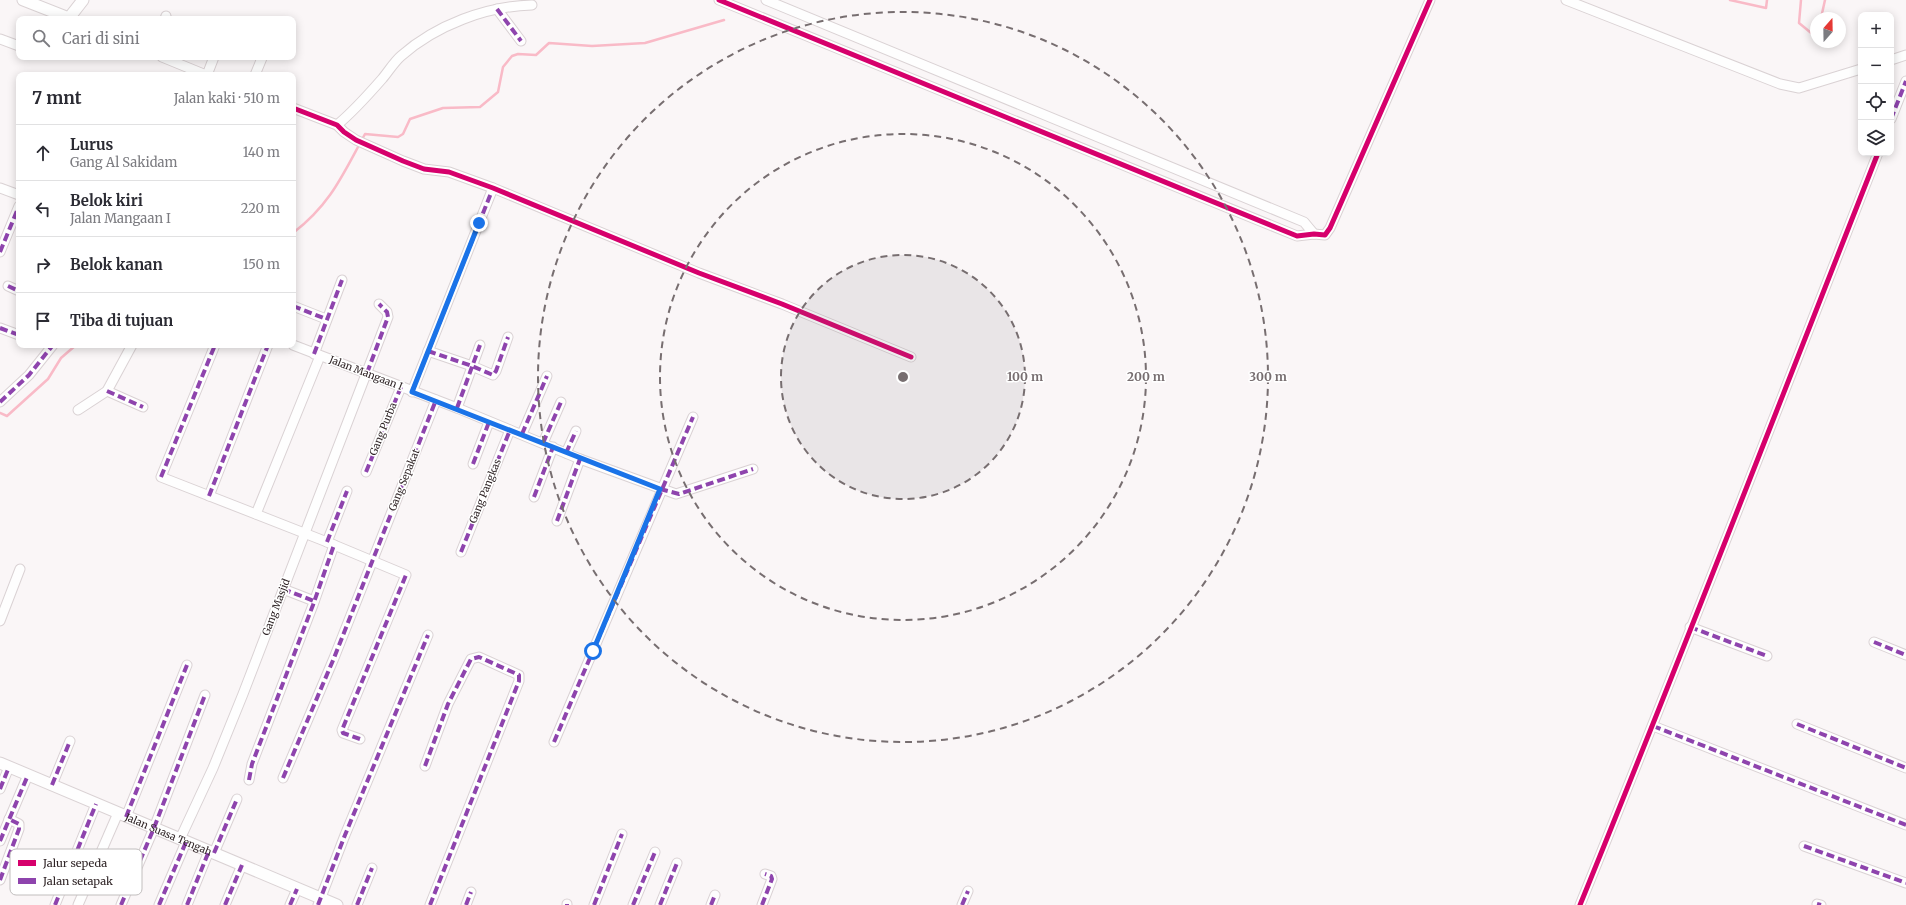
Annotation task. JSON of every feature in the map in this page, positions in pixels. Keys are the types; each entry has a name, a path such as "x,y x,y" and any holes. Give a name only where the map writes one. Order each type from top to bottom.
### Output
{"street":[{"path":"23,0 65,16"},
{"path":"71,16 83,0"},
{"path":"719,0 1297,236 1314,234 1325,235 1330,228 1430,0"},
{"path":"766,0 1304,222 1314,234"},
{"path":"1566,0 1780,84 1792,87 1806,86 1858,70"},
{"path":"338,125 357,108 401,56 436,32 468,18 497,9 514,5 532,5"},
{"path":"497,9 521,41"},
{"path":"0,39 16,45"},
{"path":"1894,59 1906,56"},
{"path":"169,60 199,72"},
{"path":"207,72 213,60"},
{"path":"256,72 261,60"},
{"path":"1894,111 1906,81"},
{"path":"296,109 338,125 344,132 359,141 424,169 449,172 493,188 699,273 782,304 911,357"},
{"path":"1580,905 1653,726 1690,627 1877,156"},
{"path":"0,188 16,194"},
{"path":"412,392 493,188"},
{"path":"0,252 16,213"},
{"path":"256,514 317,355 326,319 342,280"},
{"path":"8,286 16,290"},
{"name":"Gang Masjid","path":"159,905 388,317 387,312 379,304"},
{"path":"296,307 326,319"},
{"path":"0,328 16,334"},
{"path":"428,351 472,366 491,375 494,374 508,337"},
{"path":"457,408 480,345"},
{"name":"Jalan Mangaan I","path":"296,346 457,408 580,459 660,489 679,494 753,469"},
{"path":"0,402 29,375 49,348"},
{"path":"78,410 107,391 130,348"},
{"path":"214,348 161,477 330,543 406,575 342,730 342,733 360,739"},
{"path":"208,496 267,348"},
{"path":"522,434 547,376"},
{"name":"Gang Purba","path":"366,472 401,387"},
{"path":"107,391 143,407"},
{"name":"Gang Sepakat","path":"283,778 334,658 436,400"},
{"path":"543,443 561,402"},
{"path":"554,742 660,489 665,485 693,417"},
{"path":"473,464 489,422"},
{"name":"Gang Pangkas","path":"460,552 510,430"},
{"path":"566,453 576,431"},
{"path":"534,497 553,447"},
{"path":"557,521 580,459"},
{"path":"249,780 252,764 314,601 330,543 348,492"},
{"path":"0,621 20,569"},
{"path":"283,589 314,601"},
{"path":"1690,627 1767,656"},
{"path":"320,902 345,835 428,635"},
{"path":"1874,642 1906,655"},
{"path":"425,766 448,704 470,659 479,657 519,675 519,680 505,719 430,905"},
{"path":"105,849 122,815 187,665"},
{"path":"142,856 205,696"},
{"path":"1797,724 1906,768"},
{"path":"1653,726 1906,826"},
{"path":"52,785 70,741"},
{"path":"0,789 5,765"},
{"name":"Jalan Suasa Tengah","path":"5,765 28,776 297,888 320,902 337,905"},
{"path":"0,842 28,776"},
{"path":"187,905 237,799"},
{"path":"78,849 96,804"},
{"path":"9,819 19,824 11,849"},
{"path":"594,905 622,834"},
{"path":"1804,846 1906,883"},
{"path":"633,905 655,852"},
{"path":"0,880 10,853"},
{"path":"660,905 677,863"},
{"path":"225,905 242,866"},
{"path":"357,905 372,868"},
{"path":"762,905 772,879 771,876 765,874"},
{"path":"290,905 297,888"},
{"path":"962,905 968,891"},
{"path":"466,905 471,892"},
{"path":"55,905 59,895"},
{"path":"78,905 83,895"},
{"path":"121,905 125,895"},
{"path":"711,905 715,895"}],"waterway":[{"path":"1730,0 1766,8 1767,0"},
{"path":"1801,0 1799,23 1810,32"},
{"path":"1822,12 1825,0"},
{"path":"296,230 317,211 335,188 365,134 398,137 403,134 410,119 443,108 480,107 498,92 503,67 512,56 518,54 536,55 549,43 592,46 645,43 724,20"},
{"path":"0,413 7,416 48,379 61,358 73,348"}],"marked path":[{"path":"497,9 521,41"},
{"path":"1894,111 1906,81"},
{"path":"412,392 493,188"},
{"path":"0,252 16,213"},
{"path":"314,354 342,280"},
{"path":"8,286 16,290"},
{"path":"367,373 388,317 387,312 379,304"},
{"path":"296,307 326,319"},
{"path":"0,328 16,334"},
{"path":"428,351 493,375 496,371 508,337"},
{"path":"457,408 480,345"},
{"path":"0,402 29,375 51,348"},
{"path":"161,477 214,348"},
{"path":"209,496 267,348"},
{"path":"522,434 547,376"},
{"path":"366,472 401,387"},
{"path":"107,391 143,407"},
{"path":"283,778 334,658 436,400"},
{"path":"543,443 561,402"},
{"path":"554,742 693,417"},
{"path":"473,464 489,422"},
{"path":"461,552 510,430"},
{"path":"566,453 576,431"},
{"path":"534,497 553,447"},
{"path":"557,521 580,459"},
{"path":"660,489 679,494 753,469"},
{"path":"327,542 347,491"},
{"path":"249,780 252,764 313,605 334,545"},
{"path":"360,739 343,733 342,730 406,575"},
{"path":"283,589 314,601"},
{"path":"1690,627 1767,656"},
{"path":"318,905 345,835 428,635"},
{"path":"1874,642 1906,655"},
{"path":"425,766 448,704 471,659 479,657 519,675 519,681 430,905"},
{"path":"126,817 187,665"},
{"path":"142,856 205,695"},
{"path":"1797,724 1906,768"},
{"path":"1653,726 1906,825"},
{"path":"52,785 70,741"},
{"path":"0,789 9,767"},
{"path":"0,841 28,775"},
{"path":"214,853 237,799"},
{"path":"78,849 96,804"},
{"path":"9,819 19,824 19,829 12,849"},
{"path":"594,905 622,834"},
{"path":"159,905 186,842"},
{"path":"1804,846 1906,883"},
{"path":"187,905 209,851"},
{"path":"633,905 655,852"},
{"path":"0,880 10,853"},
{"path":"660,905 677,863"},
{"path":"225,905 242,865"},
{"path":"357,905 372,868"},
{"path":"762,905 772,879 771,876 765,874"},
{"path":"290,905 297,889"},
{"path":"962,905 968,891"},
{"path":"466,905 471,892"},
{"path":"55,905 59,895"},
{"path":"121,905 125,895"},
{"path":"711,905 715,895"},
{"path":"1817,904 1821,905"}],"cycle path":[{"path":"719,0 1297,236 1314,234 1325,235 1330,228 1430,0"},
{"path":"296,109 337,125 356,140 403,161 424,169 449,172 493,188 699,273 782,304 911,357"},
{"path":"1580,905 1877,156"}],"route":[{"path":"479,223 412,392 457,408 580,459 660,489 593,651"}]}
